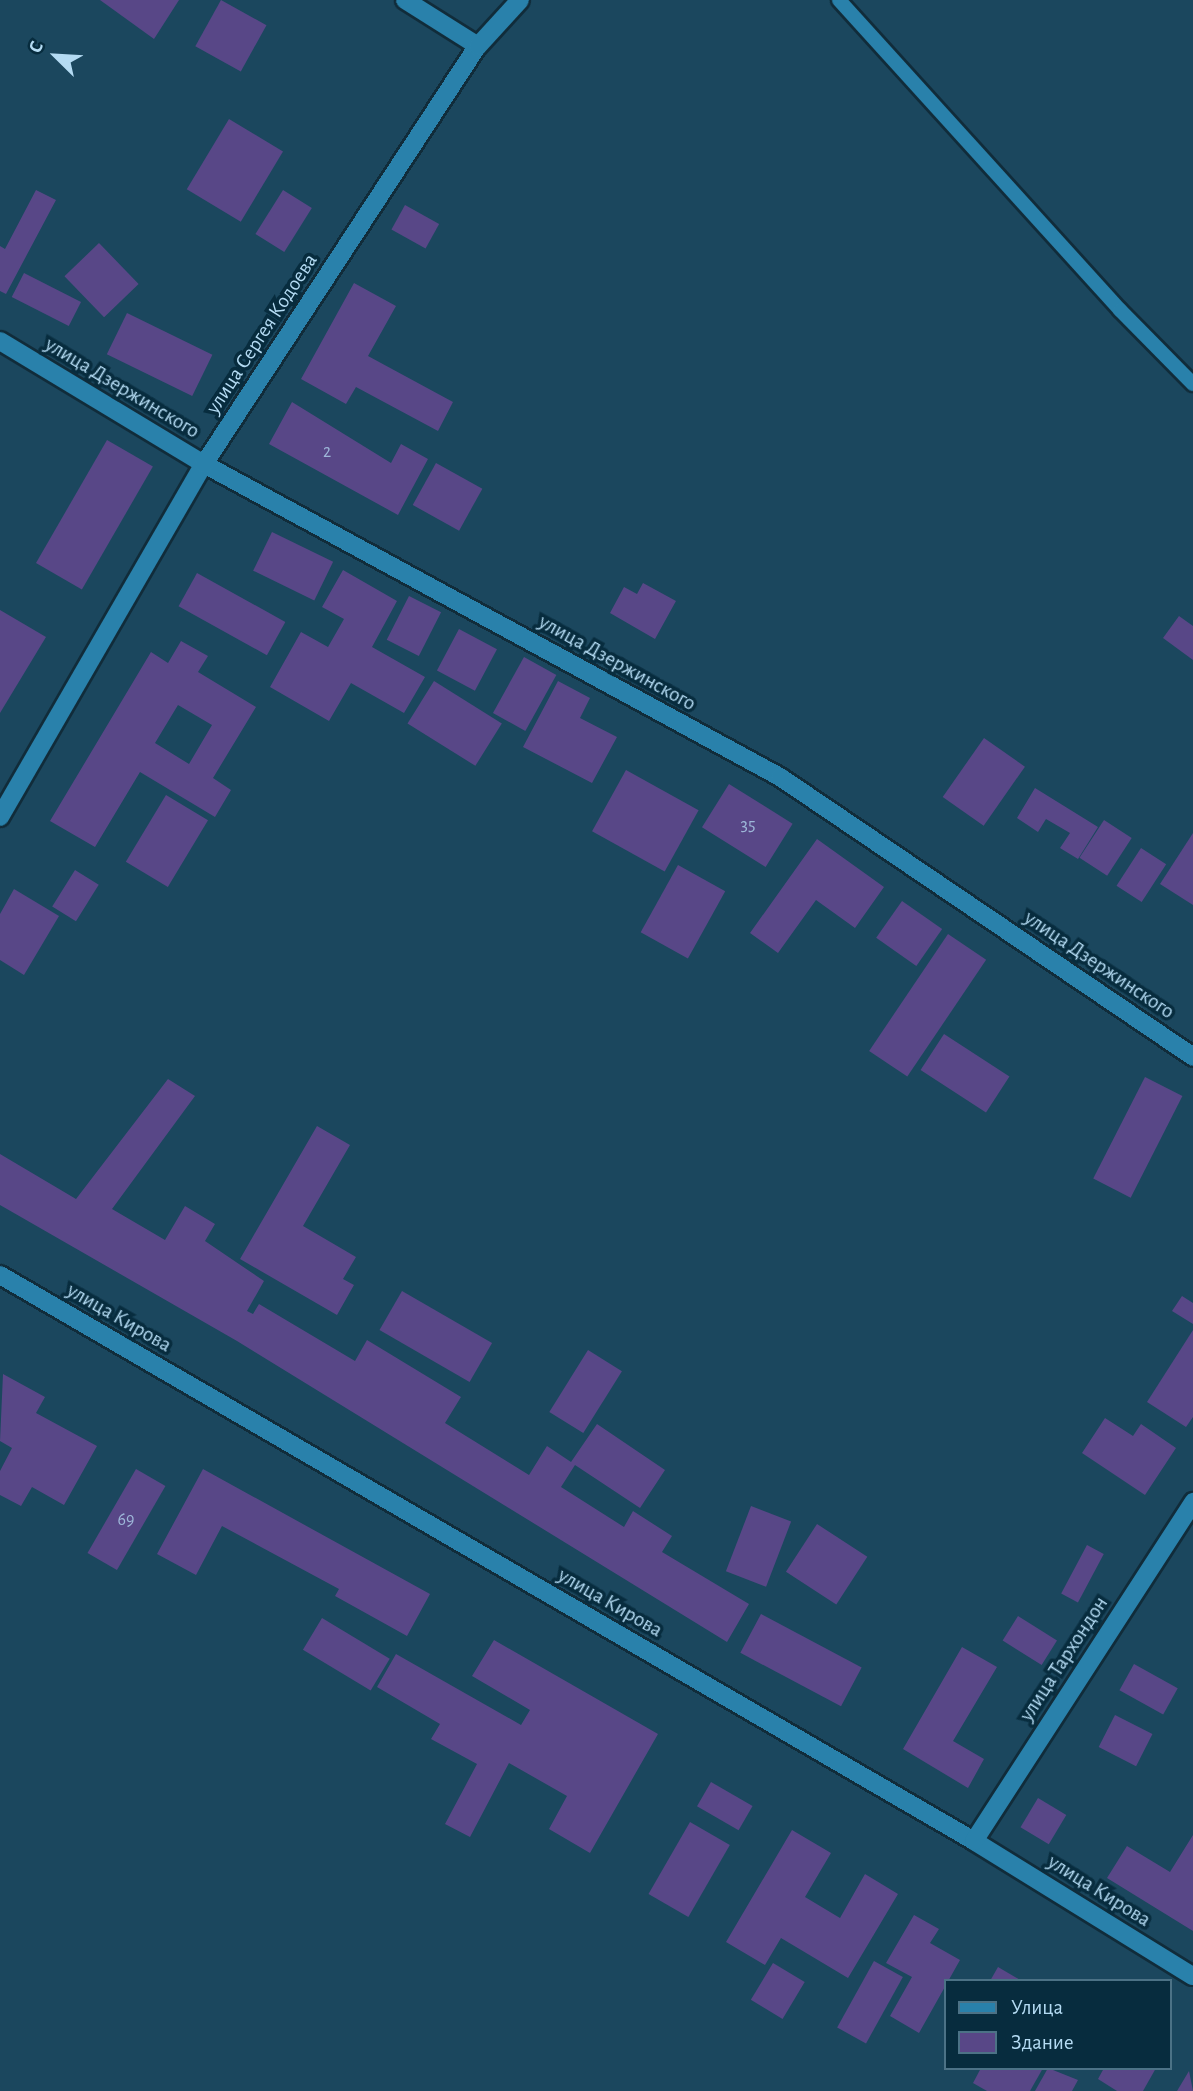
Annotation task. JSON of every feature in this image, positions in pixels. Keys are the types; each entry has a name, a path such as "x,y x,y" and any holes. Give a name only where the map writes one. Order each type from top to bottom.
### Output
{"street":[{"path":"405,0 478,46"},
{"name":"улица Сергея Кодоева","path":"0,817 204,464 478,46 520,0"},
{"name":"улица Дзержинского","path":"0,341 204,464 780,778 1193,1057"},
{"name":"улица Кирова","path":"0,1275 975,1841 1193,1976"},
{"name":"улица Тархондон","path":"975,1841 1193,1502"}],"lane":[{"path":"839,0 1120,310 1193,384"}],"building":[{"path":"100,0 179,0 154,39"},
{"path":"221,0 266,25 241,72 195,46"},
{"path":"229,119 283,151 241,222 187,189"},
{"path":"36,190 56,200 6,294 0,291 0,246 5,249"},
{"path":"283,190 312,208 284,252 255,234"},
{"path":"405,205 439,224 426,248 391,229"},
{"path":"99,243 139,284 104,317 64,276"},
{"path":"24,273 81,302 69,326 12,297"},
{"path":"354,283 396,306 368,356 453,402 438,431 356,387 346,404 301,379"},
{"path":"127,313 212,355 192,396 107,354"},
{"path":"292,402 391,463 401,444 428,459 398,515 269,444"},
{"path":"107,440 153,466 82,589 36,563"},
{"path":"436,463 482,489 459,531 413,505"},
{"path":"272,532 333,562 314,600 253,571"},
{"path":"343,570 397,601 372,647 425,677 404,713 351,683 329,721 270,687 301,632 328,647 344,619 322,607"},
{"path":"197,573 285,622 267,655 179,606"},
{"path":"643,583 676,601 655,639 610,613 624,587 637,594"},
{"path":"409,596 441,612 419,656 387,640"},
{"path":"0,610 46,637 0,713"},
{"path":"1179,616 1193,626 1193,660 1163,638"},
{"path":"459,629 497,649 475,691 437,670"},
{"path":"181,641 208,656 198,672 256,707 213,778 231,790 215,817 140,772 95,847 50,821 151,652 168,663","holes":["178,705 212,725 189,764 155,743"]},
{"path":"524,657 556,675 525,731 493,713"},
{"path":"434,681 502,723 475,766 408,723"},
{"path":"558,681 590,698 580,718 617,737 592,783 523,747"},
{"path":"984,738 1025,767 984,826 943,797"},
{"path":"626,770 699,810 665,871 592,831"},
{"path":"729,784 793,824 766,867 702,827"},
{"path":"1035,788 1098,827 1078,859 1060,848 1070,833 1046,819 1038,832 1017,818"},
{"path":"166,795 208,820 168,887 126,862"},
{"path":"1104,820 1132,838 1107,876 1079,858"},
{"path":"1193,833 1193,905 1160,884"},
{"path":"817,839 884,887 855,928 816,900 778,953 750,933"},
{"path":"1141,848 1166,864 1142,902 1116,886"},
{"path":"678,865 725,891 688,959 641,932"},
{"path":"75,870 99,885 76,921 52,906"},
{"path":"14,889 59,916 24,975 0,960 0,914"},
{"path":"902,901 942,929 916,966 876,938"},
{"path":"948,934 986,960 907,1077 869,1051"},
{"path":"944,1034 1009,1076 986,1113 921,1070"},
{"path":"1145,1077 1182,1096 1131,1198 1093,1179"},
{"path":"168,1079 195,1096 112,1209 165,1240 185,1206 215,1224 205,1241 264,1281 247,1311 253,1314 259,1304 355,1361 367,1340 461,1397 445,1423 529,1475 547,1446 571,1462 597,1424 665,1470 640,1508 575,1465 561,1487 624,1527 633,1511 672,1536 662,1552 749,1604 727,1642 237,1341 0,1205 0,1154 76,1199"},
{"path":"317,1126 350,1145 303,1226 356,1257 343,1279 354,1285 337,1315 240,1259"},
{"path":"402,1291 492,1343 470,1382 380,1330"},
{"path":"1182,1296 1193,1303 1193,1324 1172,1311"},
{"path":"1193,1330 1193,1417 1186,1427 1147,1402"},
{"path":"588,1350 622,1371 583,1433 549,1412"},
{"path":"3,1374 45,1397 36,1413 97,1446 64,1505 32,1487 21,1506 0,1495 0,1471 12,1448 0,1441"},
{"path":"1105,1418 1133,1436 1141,1424 1176,1448 1145,1495 1082,1453"},
{"path":"136,1469 165,1486 117,1570 88,1553"},
{"path":"203,1469 430,1594 407,1636 335,1596 339,1589 222,1526 196,1575 157,1554"},
{"path":"751,1506 791,1521 766,1587 726,1571"},
{"path":"817,1524 867,1557 836,1604 786,1572"},
{"path":"1087,1545 1104,1554 1078,1602 1061,1594"},
{"path":"761,1614 862,1668 841,1706 740,1653"},
{"path":"1018,1616 1057,1640 1042,1665 1003,1641"},
{"path":"322,1618 390,1659 371,1690 303,1650"},
{"path":"494,1640 658,1734 590,1853 549,1829 567,1796 509,1763 470,1837 445,1824 477,1764 431,1739 440,1724 377,1687 396,1654 521,1725 530,1710 472,1676"},
{"path":"962,1647 997,1667 953,1741 984,1759 968,1788 903,1749"},
{"path":"1134,1664 1178,1688 1163,1714 1119,1690"},
{"path":"1115,1715 1152,1734 1136,1766 1099,1747"},
{"path":"711,1782 753,1806 739,1830 697,1806"},
{"path":"1038,1798 1066,1815 1049,1844 1020,1827"},
{"path":"690,1822 730,1845 688,1917 648,1894"},
{"path":"792,1830 831,1853 805,1897 840,1918 865,1874 898,1894 848,1978 781,1938 765,1965 726,1942"},
{"path":"1193,1835 1193,1931 1107,1878 1127,1846 1170,1872"},
{"path":"914,1915 939,1929 930,1943 960,1960 949,1979 944,1979 944,1988 919,2033 890,2016 912,1977 886,1963"},
{"path":"874,1961 903,1977 866,2043 837,2027"},
{"path":"773,1963 805,1982 783,2019 751,2000"},
{"path":"998,1967 1019,1979 991,1979"},
{"path":"980,2070 1042,2070 1030,2091 987,2091 973,2083"},
{"path":"1047,2070 1078,2080 1072,2091 1035,2091"},
{"path":"1103,2070 1155,2070 1143,2091 1117,2091 1098,2079"},
{"path":"1189,2071 1193,2091 1177,2091"}]}
